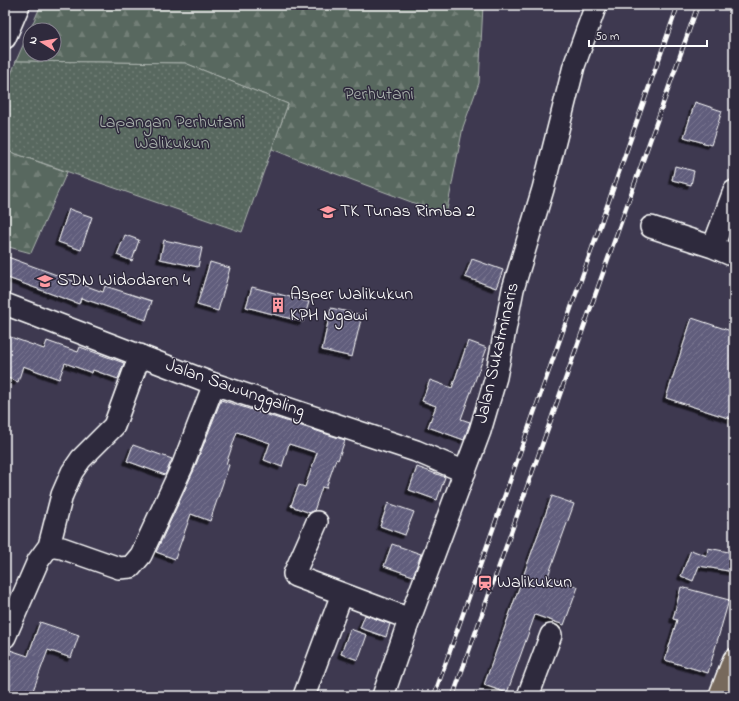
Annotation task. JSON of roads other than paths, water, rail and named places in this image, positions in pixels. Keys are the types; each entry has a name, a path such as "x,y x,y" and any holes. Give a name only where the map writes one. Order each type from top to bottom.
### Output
{"street":[{"path":"5,38 19,5"},
{"name":"Jalan Sukatminaris","path":"383,696 480,431 496,377 513,288 543,189 574,66 596,5"},
{"path":"713,248 734,191"},
{"path":"651,227 734,256"},
{"name":"Jalan Sawunggaling","path":"5,304 214,384 416,451 465,472"},
{"path":"5,637 38,561 49,546 62,495 72,472 81,459 114,426 140,355"},
{"path":"49,546 62,548 119,568 131,567 141,554 182,467 214,384"},
{"path":"317,522 294,574 295,576 410,619"},
{"path":"304,696 342,594"},
{"path":"528,696 551,635"}],"railway":[{"path":"434,696 678,5"},
{"path":"453,696 698,5"}],"place":[{"name":"TK Tunas Rimba 2","path":"328,212"},
{"name":"SDN Widodaren 4","path":"45,281"},
{"name":"Asper Walikukun KPH Ngawi","path":"278,305"},
{"name":"Walikukun","path":"485,583"}],"park label":[{"name":"Perhutani","path":"379,95"},
{"name":"Lapangan Perhutani Walikukun","path":"172,133"}]}
